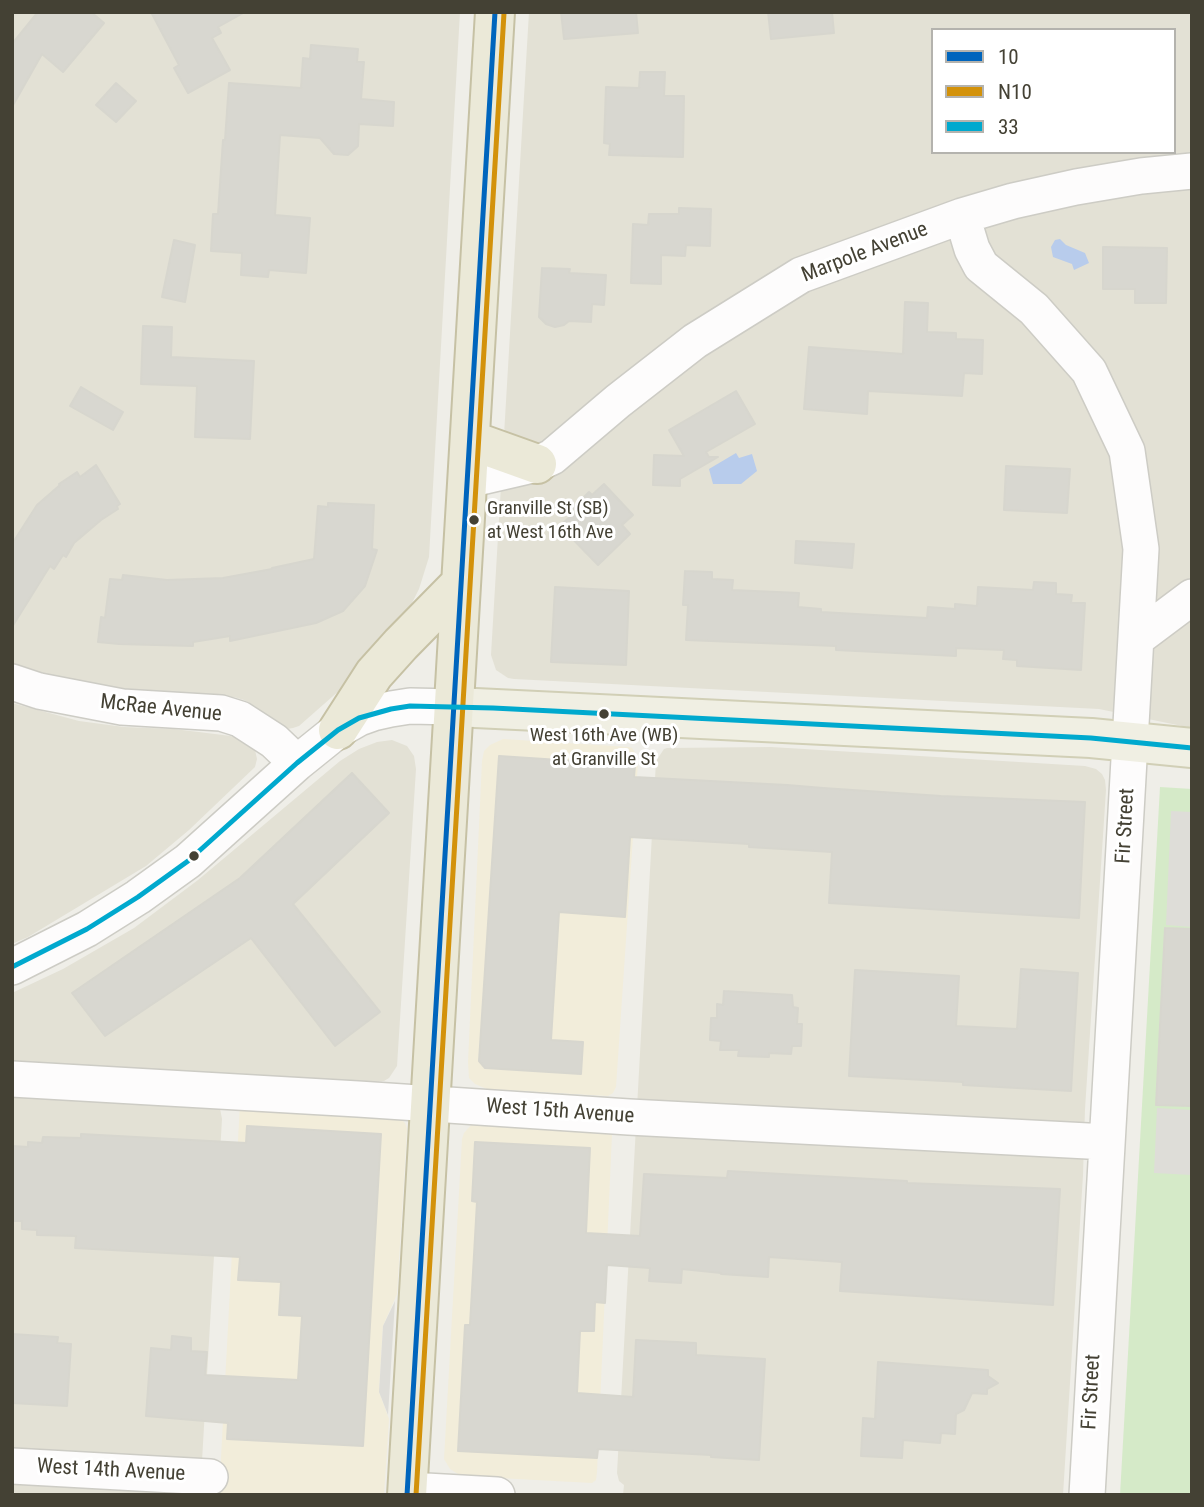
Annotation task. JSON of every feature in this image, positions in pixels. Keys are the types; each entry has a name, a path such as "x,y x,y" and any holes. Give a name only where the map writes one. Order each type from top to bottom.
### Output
{"highway":[{"path":"408,1492 495,12"},
{"path":"470,440 537,464"},
{"path":"338,730 374,674 460,584"}],"main road":[{"path":"455,707 1091,738 1192,748"}],"street":[{"name":"Marpole Avenue","path":"468,480 537,464 552,457 695,341 801,275 962,216 1013,201 1140,176 1192,171"},
{"name":"Fir Street","path":"962,216 981,266 1034,309 1089,371 1127,451 1141,549 1087,1495"},
{"path":"1136,639 1192,597"},
{"name":"McRae Avenue","path":"12,682 39,691 122,706 221,713 240,719 274,741 297,763"},
{"path":"12,967 87,929 188,861 297,763 338,730 359,718 391,709 410,706 455,707"},
{"name":"West 15th Avenue","path":"12,1079 629,1117 1107,1142"},
{"name":"West 14th Avenue","path":"12,1466 210,1477"},
{"path":"408,1492 497,1495"}],"shaded area":[{"path":"12,12 460,12 429,557 419,589 403,621 349,682 299,726 287,729 279,727 256,707 234,697 115,692 12,669"},
{"path":"529,12 1192,12 1192,728 1099,709 514,679 496,670 491,655"},
{"path":"12,703 79,721 231,736 248,743 255,750 257,759 255,767 189,830 146,866 12,944"},
{"path":"503,739 629,747 636,754 638,763 616,1087 608,1096 487,1089 469,1078 482,761 484,751"},
{"path":"392,740 407,746 414,756 416,769 397,1066 389,1078 373,1082 12,1062 12,993 63,969 134,928 198,880 340,761 359,749"},
{"path":"771,747 1085,766 1096,769 1105,780 1063,1495 623,1495 624,1485 619,1481 617,1473 656,761 667,748"},
{"path":"1171,811 1192,812 1192,927 1166,925"},
{"path":"12,1092 219,1103 222,1119 200,1495 12,1495"},
{"path":"240,1103 401,1119 405,1123 407,1129 397,1294 383,1326 379,1392 389,1419 384,1495 219,1495"},
{"path":"1157,1108 1192,1110 1192,1175 1154,1173"},
{"path":"472,1124 610,1131 612,1134 597,1472 596,1480 592,1483 461,1476 450,1469 444,1459 462,1139"},
{"path":"395,1301 388,1415 379,1392 383,1326"}],"green space":[{"path":"1160,787 1192,789 1192,1495 1120,1495"}],"water":[{"path":"1060,239 1066,245 1085,253 1089,263 1074,270 1072,264 1053,257 1051,247 1055,240"},
{"path":"736,453 739,458 752,454 757,471 741,484 713,484 709,469"}],"building":[{"path":"38,12 91,12 104,23 63,72 42,54 12,107 12,44"},
{"path":"151,12 245,12 218,27 221,33 212,38 230,70 188,93 174,68 179,65"},
{"path":"561,12 636,12 638,33 564,39"},
{"path":"768,12 832,12 834,33 771,39"},
{"path":"311,45 358,49 357,62 364,62 361,99 394,102 393,126 359,124 358,146 348,155 334,154 320,138 280,135 275,215 310,218 306,273 269,270 268,277 241,275 242,253 211,251 213,214 218,214 229,83 301,88 303,58 310,59"},
{"path":"640,72 665,72 664,96 684,96 683,157 609,155 610,144 604,143 606,87 639,88"},
{"path":"116,83 136,101 116,122 96,105"},
{"path":"679,208 711,209 710,246 686,245 685,256 661,255 661,284 631,283 633,224 648,225 649,214 679,214"},
{"path":"174,240 195,245 185,302 162,297"},
{"path":"1103,247 1167,248 1166,303 1135,303 1135,289 1103,289"},
{"path":"542,268 606,275 604,305 592,304 591,322 569,321 555,327 546,324 539,317"},
{"path":"905,302 928,303 927,332 956,333 956,339 983,340 982,374 964,373 962,396 868,391 867,414 804,409 809,347 903,354"},
{"path":"143,326 172,327 171,357 254,361 250,439 195,437 197,386 141,384"},
{"path":"81,387 123,412 113,430 70,406"},
{"path":"736,391 755,424 706,452 709,457 718,457 680,479 680,486 653,485 654,455 684,456 669,430"},
{"path":"96,465 120,504 118,509 74,543 66,557 63,555 54,569 50,566 12,627 12,544 37,505 59,484 77,472 80,477"},
{"path":"1006,466 1070,469 1067,513 1004,510"},
{"path":"604,484 633,515 622,525 630,534 598,565 560,526 576,511 573,508 589,492 592,495"},
{"path":"328,503 374,505 372,549 377,550 365,586 343,611 316,623 230,641 230,636 193,642 193,646 98,642 101,617 105,618 110,579 122,580 123,575 167,580 223,578 314,559 318,506 328,507"},
{"path":"796,541 854,544 852,568 795,563"},
{"path":"685,571 712,572 712,579 733,580 732,590 799,593 798,607 821,609 821,612 927,618 928,607 955,609 955,604 977,606 978,587 1033,590 1034,582 1056,583 1056,594 1072,595 1071,603 1085,603 1081,670 1017,666 1017,660 1003,659 1004,650 956,648 956,656 836,650 836,646 686,640 688,605 683,605"},
{"path":"555,587 629,591 626,665 551,662"},
{"path":"499,756 635,765 634,777 1085,802 1079,918 829,903 832,852 630,837 625,917 559,912 551,1040 583,1042 581,1074 485,1068 479,1061"},
{"path":"352,773 389,813 293,904 380,1012 335,1046 251,938 105,1036 72,993 240,878"},
{"path":"1165,928 1192,929 1192,1106 1156,1105"},
{"path":"1021,969 1078,973 1071,1091 849,1076 855,970 959,976 956,1026 1017,1029"},
{"path":"724,991 792,995 793,1007 798,1008 797,1024 802,1024 801,1046 792,1046 791,1054 769,1053 769,1057 738,1056 739,1050 720,1050 721,1041 710,1040 711,1018 717,1018 717,1004 723,1005"},
{"path":"247,1126 381,1134 363,1446 227,1439 228,1423 146,1416 151,1348 171,1350 172,1336 191,1338 191,1351 207,1352 205,1375 298,1380 302,1316 279,1315 281,1282 238,1280 240,1257 75,1248 76,1236 37,1235 37,1230 22,1229 22,1221 12,1221 12,1146 28,1147 28,1142 42,1143 43,1137 81,1138 81,1134 246,1143"},
{"path":"475,1142 590,1148 586,1233 640,1236 644,1174 727,1178 728,1171 907,1183 1060,1189 1053,1305 840,1291 842,1262 769,1257 768,1277 682,1269 681,1283 649,1281 650,1268 607,1265 605,1303 595,1302 594,1331 580,1331 577,1393 633,1397 636,1340 696,1343 696,1355 765,1359 759,1460 598,1449 597,1458 458,1451 465,1325 470,1325 477,1202 472,1201"},
{"path":"12,1334 58,1337 57,1343 71,1344 67,1406 12,1403"},
{"path":"878,1362 988,1370 988,1376 998,1383 987,1389 987,1394 972,1393 964,1410 956,1414 955,1434 941,1433 940,1443 903,1440 902,1458 861,1456 863,1418 875,1419"}],"transit line":[{"name":"10","path":"407,1495 495,12"},
{"name":"N10","path":"416,1495 504,13"},
{"name":"33","path":"12,967 87,929 138,897 188,861 297,763 338,730 359,718 391,709 410,706 493,708 1091,738 1192,748"}],"place":[{"name":"Granville St (SB) at West 16th Ave","path":"474,520"},
{"name":"West 16th Ave (WB) at Granville St","path":"604,714"}]}
